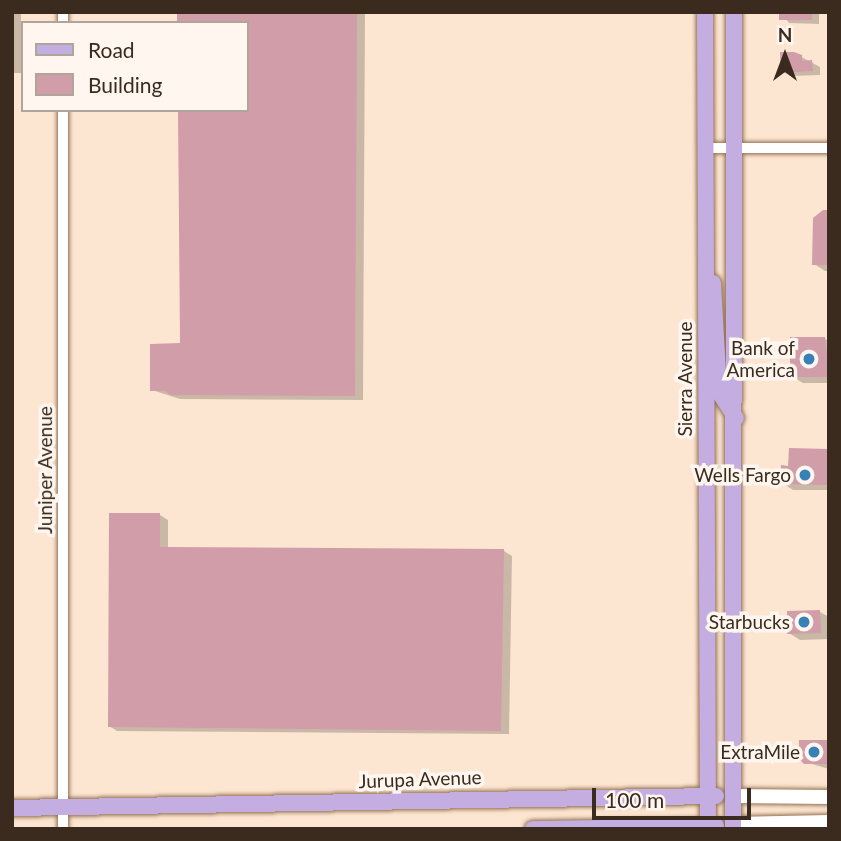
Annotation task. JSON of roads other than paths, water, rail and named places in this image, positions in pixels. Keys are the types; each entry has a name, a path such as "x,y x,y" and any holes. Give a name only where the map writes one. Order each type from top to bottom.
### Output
{"main road":[{"name":"Sierra Avenue","path":"705,12 708,827"},
{"path":"733,827 736,418 734,12"},
{"path":"706,260 717,303 719,393 736,418"},
{"name":"Jurupa Avenue","path":"12,808 708,796 829,797"},
{"path":"533,829 733,827 829,822"}],"street":[{"name":"Juniper Avenue","path":"63,112 63,829"},
{"path":"706,148 829,148"}],"place":[{"name":"Bank of America","path":"809,359"},
{"name":"Wells Fargo","path":"805,475"},
{"name":"Starbucks","path":"804,622"},
{"name":"ExtraMile","path":"814,752"}]}
